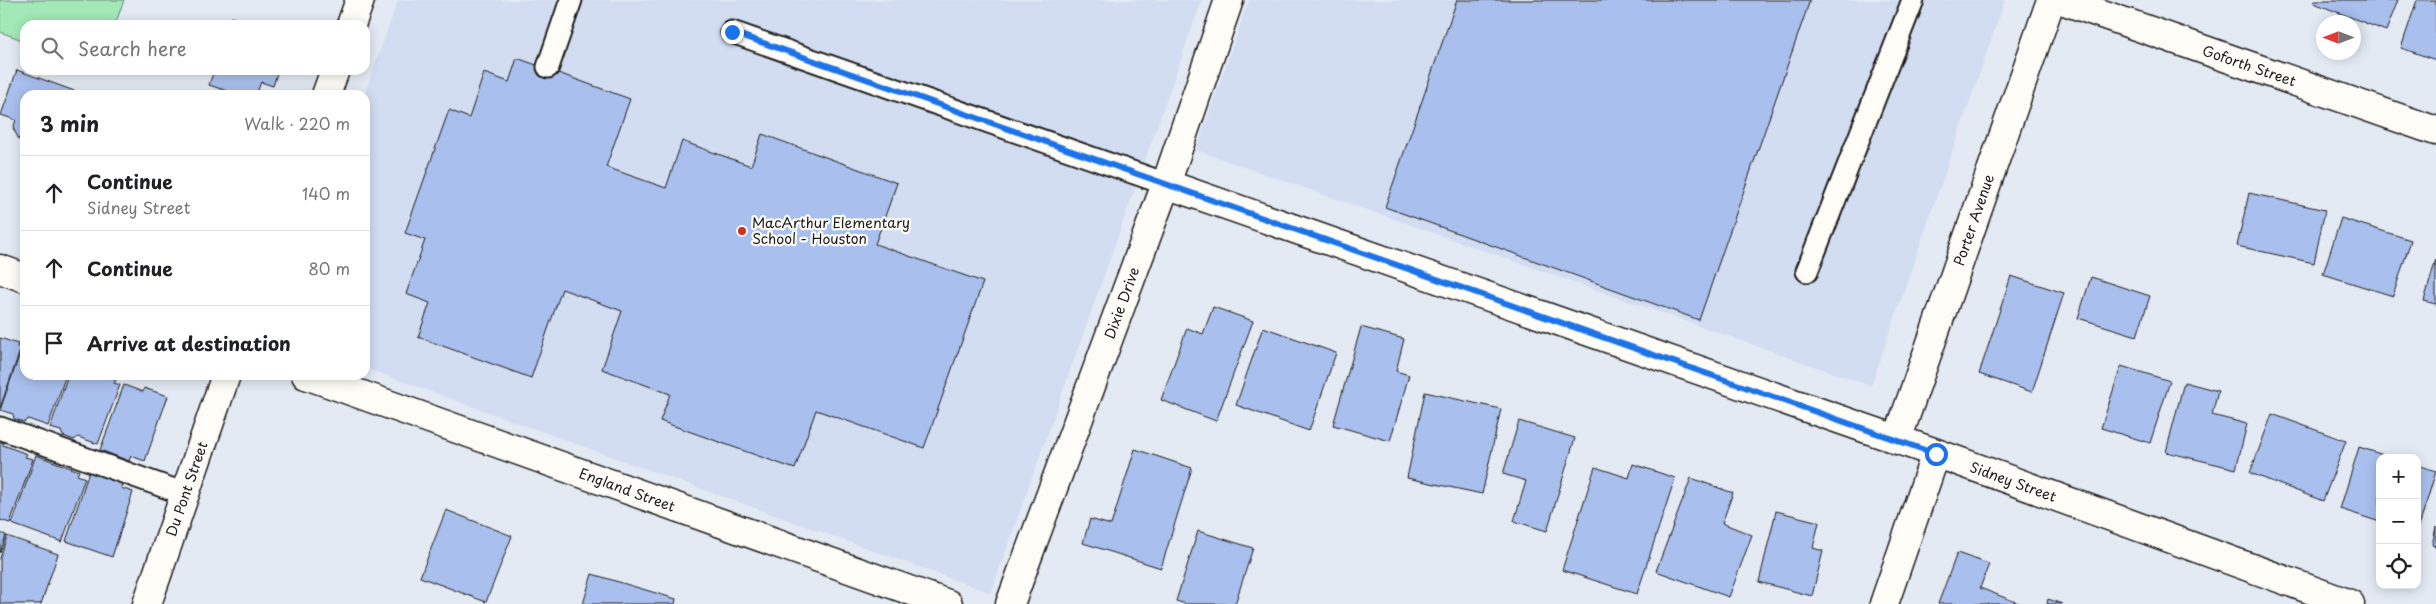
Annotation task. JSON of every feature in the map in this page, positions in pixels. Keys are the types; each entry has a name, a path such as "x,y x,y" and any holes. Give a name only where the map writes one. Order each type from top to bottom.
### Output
{"street":[{"path":"353,20 360,0"},
{"name":"Dixie Drive","path":"1010,604 1166,184 1229,0"},
{"name":"Porter Avenue","path":"1896,440 2051,0"},
{"name":"Goforth Street","path":"2062,0 2436,131"},
{"path":"328,90 333,75"},
{"name":"Sidney Street","path":"1166,184 1936,454 2350,604"},
{"path":"0,269 20,276"},
{"name":"Du Pont Street","path":"147,604 224,380"},
{"name":"England Street","path":"320,380 948,604"},
{"path":"1884,604 1936,454"}],"lane":[{"path":"548,68 571,0"},
{"path":"1808,271 1913,0"},
{"path":"732,32 1166,184"},
{"path":"0,428 185,494"}],"shaded area":[{"name":"MacArthur Elementary School - Houston","path":"398,0 1202,0 991,593 370,370 370,90 366,90"},
{"path":"1249,0 2005,0 1871,386 1196,150"}],"green space":[{"path":"0,0 124,0 117,20 20,20 20,39 0,32"}],"building":[{"path":"1457,0 1810,0 1699,320 1385,207"},
{"path":"2315,0 2398,0 2386,31 2361,21 2361,15 2345,15 2314,3"},
{"path":"2417,0 2436,0 2436,60 2401,48"},
{"path":"231,17 240,20 230,20"},
{"path":"517,58 630,99 606,167 666,188 682,141 751,166 762,134 897,183 875,244 983,282 924,448 816,410 795,469 660,421 670,394 602,369 622,311 562,289 531,378 418,337 430,303 406,294 425,240 405,233 449,110 469,118 484,73 509,82"},
{"path":"17,70 20,71 20,75 31,75 72,90 20,90 20,141 13,128 16,120 1,115"},
{"path":"212,75 276,75 273,86 261,82 258,90 224,90 209,85"},
{"path":"2249,193 2325,210 2314,263 2237,246"},
{"path":"2341,218 2411,240 2393,296 2323,274"},
{"path":"2436,259 2436,304 2424,301"},
{"path":"2011,276 2064,293 2032,392 1979,374"},
{"path":"2091,277 2150,296 2137,336 2078,318"},
{"path":"1213,307 1253,321 1216,421 1161,400 1187,328 1203,334"},
{"path":"1263,327 1336,353 1309,431 1236,405"},
{"path":"1361,327 1404,339 1396,371 1409,375 1390,441 1333,425"},
{"path":"0,338 18,344 17,347 20,348 20,351 0,408"},
{"path":"20,353 20,380 64,380 48,426 28,419 24,422 14,419 13,414 0,410"},
{"path":"2121,366 2170,381 2150,443 2101,428"},
{"path":"66,380 116,380 114,383 120,385 98,444 78,437 74,440 63,436 61,431 50,428"},
{"path":"2184,382 2218,391 2212,415 2247,424 2236,469 2166,452"},
{"path":"124,385 143,392 144,388 168,396 145,461 131,456 129,461 100,450"},
{"path":"1425,392 1501,409 1482,494 1407,478"},
{"path":"2272,414 2346,441 2323,501 2250,473"},
{"path":"1519,421 1575,438 1547,531 1514,521 1526,481 1503,474"},
{"path":"0,442 4,443 3,445 27,454 25,457 33,459 10,523 0,520"},
{"path":"2359,447 2381,454 2376,454 2376,521 2340,509"},
{"path":"1135,449 1192,468 1161,568 1083,543 1090,519 1111,525"},
{"path":"36,455 79,471 77,475 85,478 62,542 12,524"},
{"path":"1633,464 1675,478 1637,594 1562,570 1595,467 1629,478"},
{"path":"2421,466 2436,471 2421,520"},
{"path":"89,472 122,484 121,488 133,492 112,557 66,541"},
{"path":"1691,478 1733,493 1722,523 1752,535 1729,597 1656,571"},
{"path":"446,510 512,536 486,602 420,577"},
{"path":"1776,511 1819,522 1813,548 1823,551 1812,596 1759,582"},
{"path":"2436,527 2436,546 2432,545"},
{"path":"1198,531 1253,548 1235,604 1186,604 1176,601"},
{"path":"0,533 6,535 0,553"},
{"path":"7,536 58,554 41,604 0,604 0,558"},
{"path":"1957,553 1989,564 1980,588 2021,604 1938,604"},
{"path":"592,574 676,599 675,604 583,604"},
{"path":"2048,599 2062,604 2047,604"}],"place":[{"name":"MacArthur Elementary School - Houston","path":"742,231"}],"route":[{"path":"732,32 1936,454"}]}
